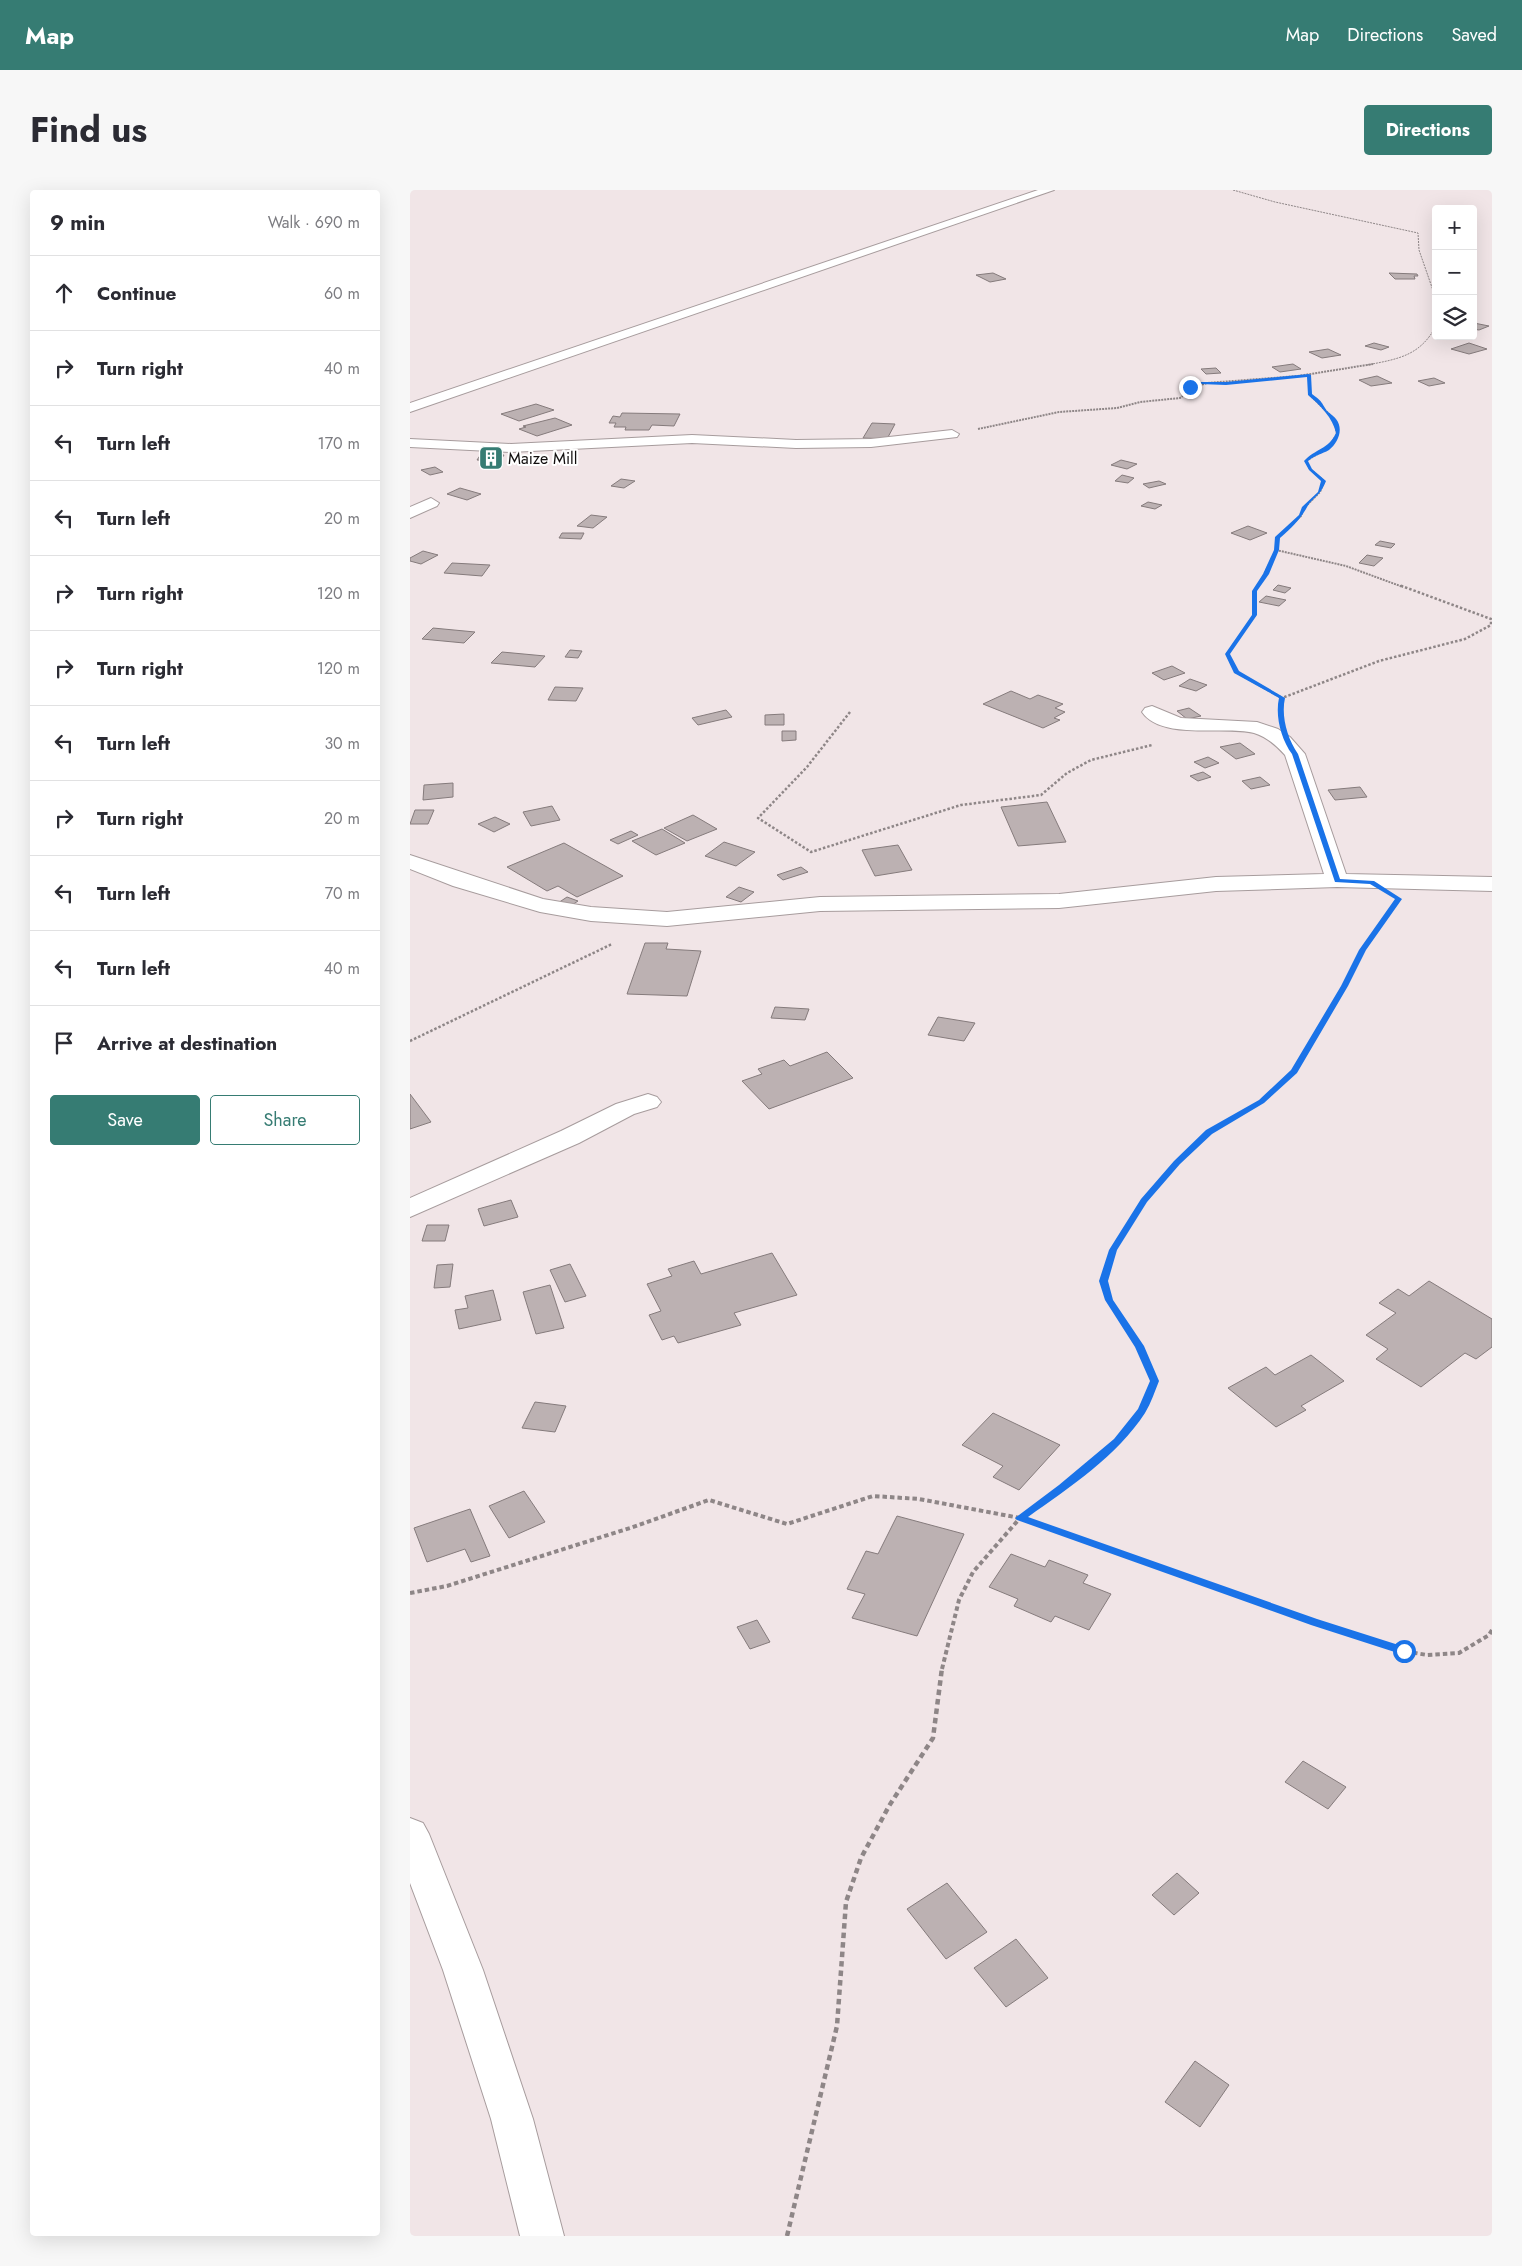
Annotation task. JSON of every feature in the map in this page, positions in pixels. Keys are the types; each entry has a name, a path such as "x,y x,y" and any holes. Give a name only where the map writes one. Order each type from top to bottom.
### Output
{"street":[{"path":"410,408 1049,190"},
{"path":"410,444 510,448 692,439 805,444 870,443 952,434"},
{"path":"410,513 431,503"},
{"path":"1152,712 1180,724 1236,724 1258,728 1276,734 1288,744 1297,760 1337,880"},
{"path":"410,862 461,881 540,905 591,914 667,919 820,904 1059,901 1216,884 1337,880 1492,884"},
{"path":"410,1208 570,1136 625,1109 648,1102"},
{"path":"410,1834 463,1970 482,2025 512,2119 542,2236"}],"path":[{"path":"1233,190 1274,202 1418,233 1419,250 1435,295"},
{"path":"952,434 1059,412 1117,408 1140,402 1180,398 1190,387 1199,383 1226,384 1309,375 1373,365 1414,353 1432,334"},
{"path":"1282,698 1236,672 1228,654 1255,615 1255,591 1266,574 1276,550 1278,537 1301,516 1304,508 1320,492 1324,481 1310,469 1306,461 1312,455 1327,449 1335,441 1338,433 1336,420 1325,411 1322,403 1310,395 1309,375"},
{"path":"1276,550 1346,566 1491,619 1491,625 1479,634 1456,642 1380,661 1282,698"},
{"path":"1282,698 1280,709 1288,744"},
{"path":"850,712 829,743 797,780 758,818 811,852 961,805 1041,795 1066,773 1091,760 1158,744"},
{"path":"787,2236 836,2026 846,1902 861,1858 889,1806 933,1738 943,1658 959,1600 974,1572 1020,1518 1063,1488 1117,1442 1142,1410 1154,1381 1140,1346 1109,1300 1103,1281 1113,1250 1144,1201 1177,1162 1209,1132 1261,1102 1294,1071 1345,986 1363,950 1398,899 1372,882"},
{"path":"410,1041 475,1008 667,919"},
{"path":"410,1593 447,1586 630,1528 709,1500 787,1524 873,1496 919,1499 1020,1518 1314,1622 1404,1651 1427,1655 1460,1653 1489,1635 1492,1630"}],"building":[{"path":"993,273 1006,279 990,282 976,275"},
{"path":"1389,273 1417,274 1418,276 1414,276 1415,279 1395,279"},
{"path":"1477,324 1489,326 1477,330"},
{"path":"1374,343 1389,347 1381,350 1365,346"},
{"path":"1469,343 1487,349 1469,354 1451,349"},
{"path":"1328,349 1341,355 1322,358 1309,352"},
{"path":"1293,364 1301,369 1280,372 1272,367"},
{"path":"1216,368 1221,373 1206,374 1201,369"},
{"path":"1377,376 1392,383 1371,386 1359,380"},
{"path":"1434,378 1445,383 1429,386 1418,381"},
{"path":"536,404 554,410 519,421 501,414"},
{"path":"622,413 680,414 674,426 652,425 649,430 625,430 626,427 614,427 616,423 609,423 613,416 620,417"},
{"path":"555,418 572,425 537,436 519,429 526,427 523,426"},
{"path":"872,423 895,424 887,439 863,438"},
{"name":"Maize Mill","path":"481,454 504,455 500,461 477,460"},
{"path":"1121,460 1137,464 1127,469 1111,465"},
{"path":"435,467 443,472 430,475 421,470"},
{"path":"1122,475 1134,478 1128,483 1115,481"},
{"path":"621,479 635,481 624,488 611,486"},
{"path":"1159,481 1166,484 1149,488 1143,484"},
{"path":"460,488 481,494 467,500 447,494"},
{"path":"1148,502 1162,505 1155,509 1141,506"},
{"path":"591,515 607,517 593,528 577,526"},
{"path":"1248,526 1267,533 1250,540 1231,533"},
{"path":"562,533 584,533 581,539 559,538"},
{"path":"1380,541 1395,544 1391,548 1375,545"},
{"path":"423,551 438,555 421,564 410,561 410,558"},
{"path":"1367,555 1383,558 1374,566 1359,563"},
{"path":"452,563 490,565 482,576 444,573"},
{"path":"1278,585 1291,588 1285,593 1273,590"},
{"path":"1266,596 1286,600 1279,606 1259,602"},
{"path":"433,628 475,632 464,643 422,639"},
{"path":"570,650 582,651 578,658 565,657"},
{"path":"502,652 545,656 535,667 491,663"},
{"path":"1172,666 1185,673 1164,680 1152,673"},
{"path":"1190,679 1207,685 1196,691 1179,686"},
{"path":"555,687 583,688 576,701 548,700"},
{"path":"1011,691 1030,699 1038,695 1063,704 1055,708 1065,712 1054,718 1060,720 1043,728 983,704"},
{"path":"1189,708 1201,716 1187,719 1177,711"},
{"path":"726,710 732,717 698,725 692,718"},
{"path":"784,714 784,725 765,725 765,715"},
{"path":"782,731 796,731 796,740 782,741"},
{"path":"1240,743 1255,754 1236,759 1220,747"},
{"path":"1208,757 1219,763 1205,768 1194,762"},
{"path":"1203,772 1211,777 1198,781 1190,776"},
{"path":"1260,777 1270,785 1251,789 1242,781"},
{"path":"453,783 453,797 423,800 424,785"},
{"path":"1360,787 1367,797 1335,800 1328,790"},
{"path":"1047,802 1066,842 1018,846 1001,807"},
{"path":"552,806 560,820 531,826 523,812"},
{"path":"415,810 434,810 428,824 410,824"},
{"path":"693,815 717,829 687,841 664,828"},
{"path":"495,817 510,824 494,832 478,824"},
{"path":"662,829 685,843 656,855 632,841"},
{"path":"631,831 638,835 618,844 610,840"},
{"path":"724,842 755,852 736,866 705,856"},
{"path":"564,843 623,876 577,897 558,886 547,891 507,867"},
{"path":"898,845 912,870 875,876 862,850"},
{"path":"801,867 808,872 783,880 777,875"},
{"path":"739,887 754,892 741,902 726,897"},
{"path":"567,897 578,901 566,909 555,905"},
{"path":"645,943 668,943 666,949 701,951 687,996 627,994"},
{"path":"775,1007 809,1009 805,1020 771,1018"},
{"path":"938,1017 975,1023 964,1041 928,1035"},
{"path":"827,1052 853,1078 769,1109 742,1081 762,1074 758,1069 784,1060 790,1066"},
{"path":"410,1094 431,1122 410,1129"},
{"path":"511,1200 518,1217 484,1226 478,1209"},
{"path":"427,1225 449,1225 445,1241 422,1241"},
{"path":"772,1253 797,1295 734,1313 741,1325 678,1343 674,1336 662,1340 649,1315 661,1311 647,1284 672,1276 668,1269 694,1261 701,1274"},
{"path":"453,1264 450,1287 434,1288 437,1265"},
{"path":"570,1264 586,1296 565,1302 550,1270"},
{"path":"1429,1281 1492,1319 1492,1347 1476,1359 1465,1353 1421,1387 1376,1359 1388,1349 1366,1335 1396,1313 1379,1303 1398,1289 1409,1296"},
{"path":"550,1285 564,1328 536,1334 523,1292"},
{"path":"493,1290 501,1320 459,1329 455,1310 468,1308 465,1296"},
{"path":"1311,1355 1344,1381 1301,1406 1306,1410 1276,1427 1228,1388 1266,1367 1275,1375"},
{"path":"535,1402 566,1406 555,1432 522,1428"},
{"path":"993,1413 1060,1445 1019,1490 993,1477 1003,1466 962,1445"},
{"path":"524,1491 545,1522 509,1538 489,1506"},
{"path":"470,1509 490,1556 471,1562 465,1549 427,1562 414,1528"},
{"path":"897,1516 964,1534 917,1636 852,1618 865,1594 847,1589 866,1551 878,1554"},
{"path":"1011,1554 1045,1567 1049,1560 1088,1575 1083,1583 1111,1594 1089,1630 1055,1616 1051,1622 1014,1606 1018,1599 989,1587"},
{"path":"757,1620 770,1642 750,1649 737,1627"},
{"path":"1303,1761 1346,1787 1328,1809 1285,1782"},
{"path":"1177,1873 1199,1893 1174,1915 1152,1895"},
{"path":"947,1883 987,1932 946,1959 907,1909"},
{"path":"1016,1939 1048,1978 1006,2007 974,1968"},
{"path":"1195,2061 1229,2085 1200,2127 1165,2102"}],"place":[{"name":"Maize Mill","path":"491,458"}],"route":[{"path":"1190,387 1199,383 1226,384 1309,375 1310,395 1322,403 1325,411 1336,420 1338,433 1335,441 1327,449 1312,455 1306,461 1310,469 1324,481 1320,492 1304,508 1301,516 1278,537 1276,550 1266,574 1255,591 1255,615 1228,654 1236,672 1282,698 1280,709 1288,744 1295,754 1337,880 1372,882 1398,899 1363,950 1345,986 1294,1071 1282,1085 1261,1102 1209,1132 1177,1162 1144,1201 1113,1250 1103,1281 1109,1300 1140,1346 1154,1381 1142,1410 1117,1442 1063,1488 1020,1518 1314,1622 1372,1639 1404,1651"}]}
